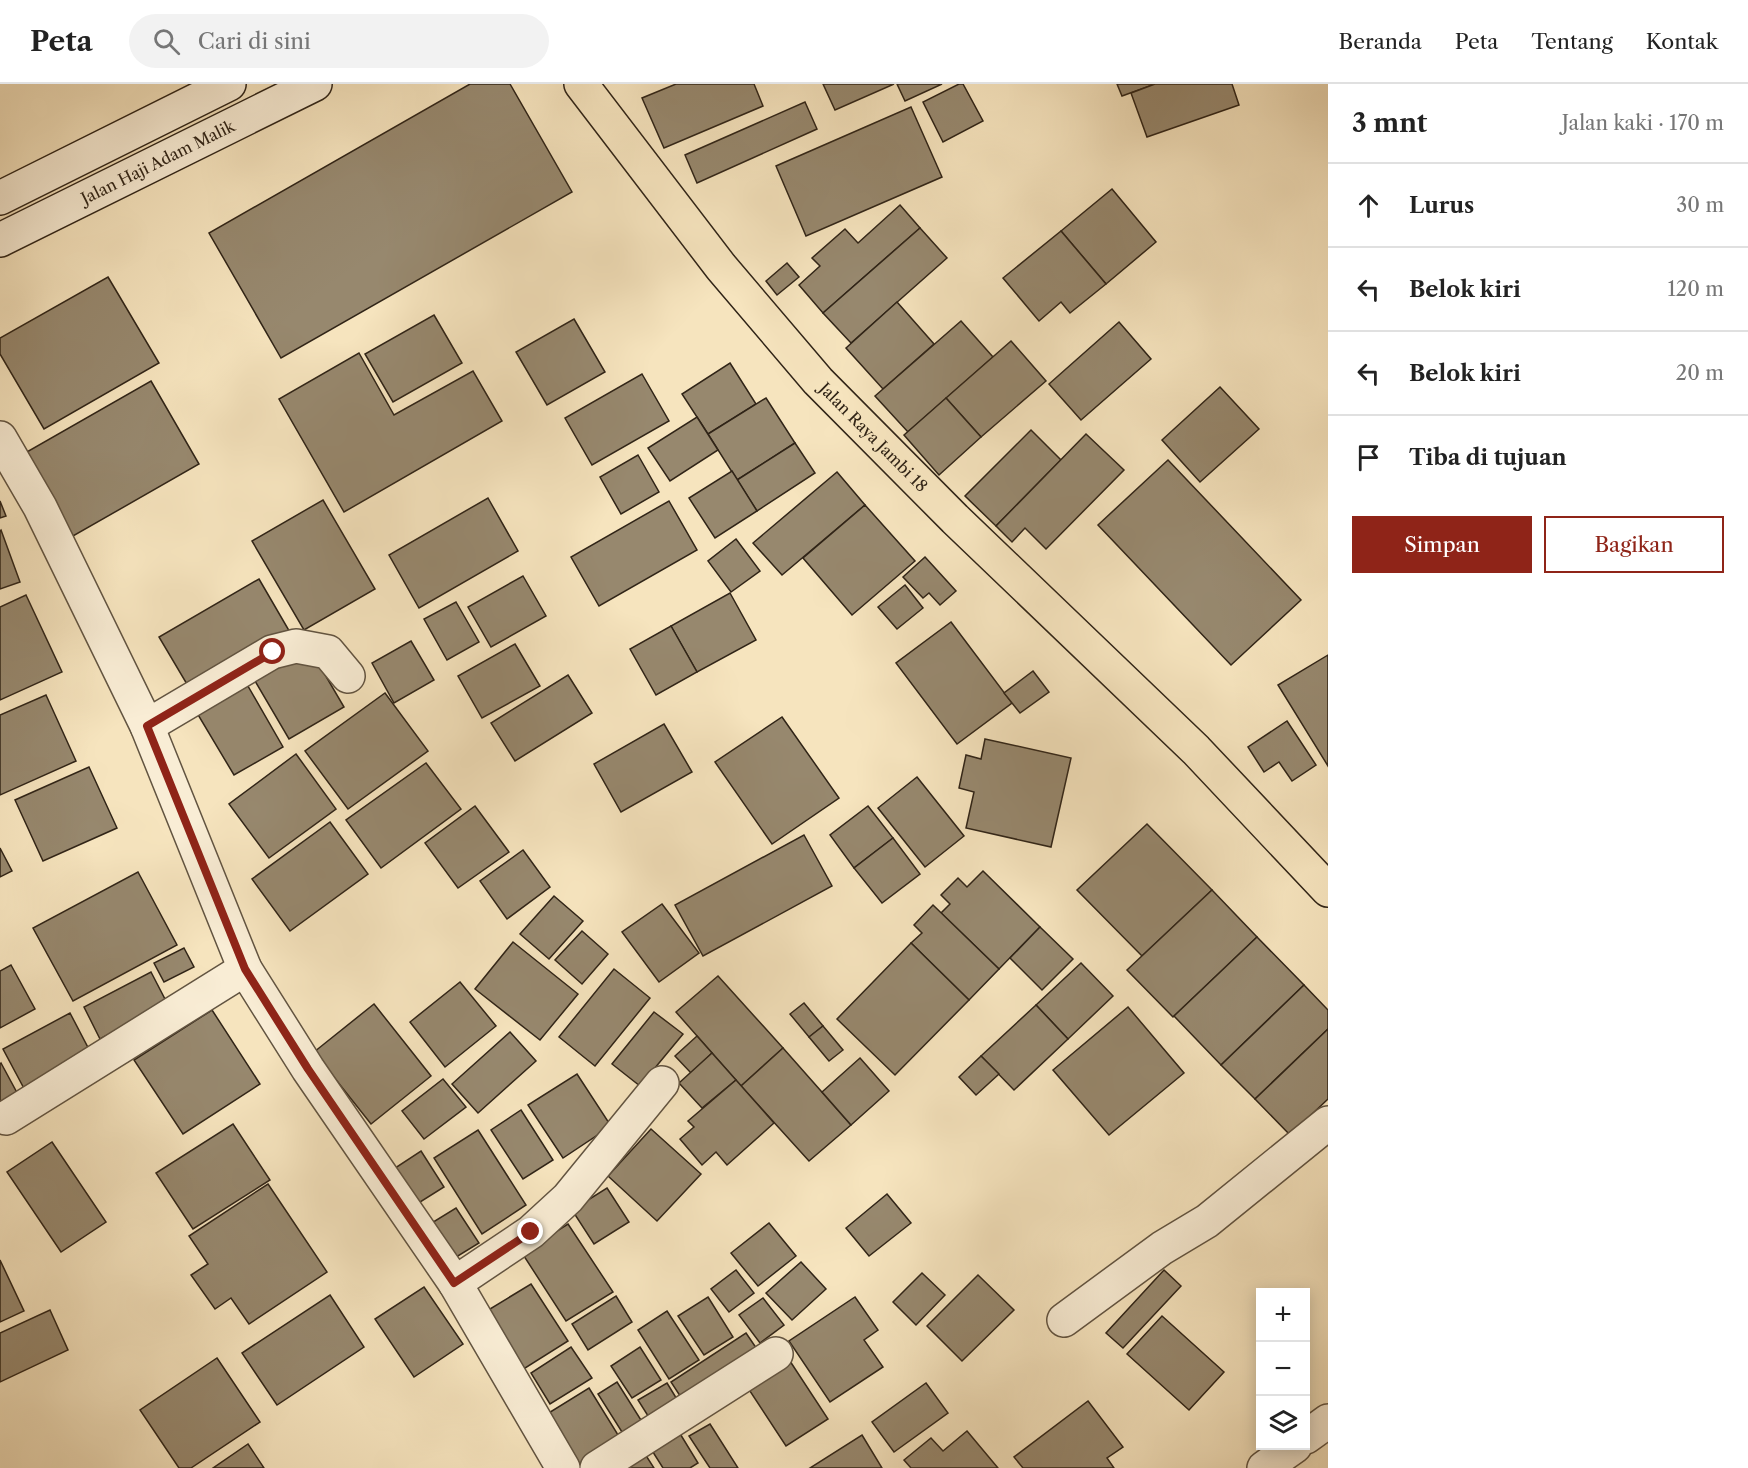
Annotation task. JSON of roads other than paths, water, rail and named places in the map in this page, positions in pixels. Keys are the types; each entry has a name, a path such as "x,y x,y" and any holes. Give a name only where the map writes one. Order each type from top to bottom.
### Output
{"main road":[{"name":"Jalan Raya Jambi 18","path":"584,88 721,267 818,381 963,527 1196,750 1328,890"}],"street":[{"path":"0,198 229,84"},
{"name":"Jalan Haji Adam Malik","path":"0,240 315,84"},
{"path":"0,438 40,507 147,726 245,969 308,1069 454,1283 563,1468"},
{"path":"147,726 273,652 296,646 328,652 348,676"},
{"path":"6,1118 245,969"},
{"path":"454,1283 531,1232 568,1198 662,1083"},
{"path":"1064,1320 1162,1248 1207,1221 1328,1123"},
{"path":"597,1468 776,1354"},
{"path":"1310,1434 1328,1421"},
{"path":"1264,1468 1289,1450"}]}
